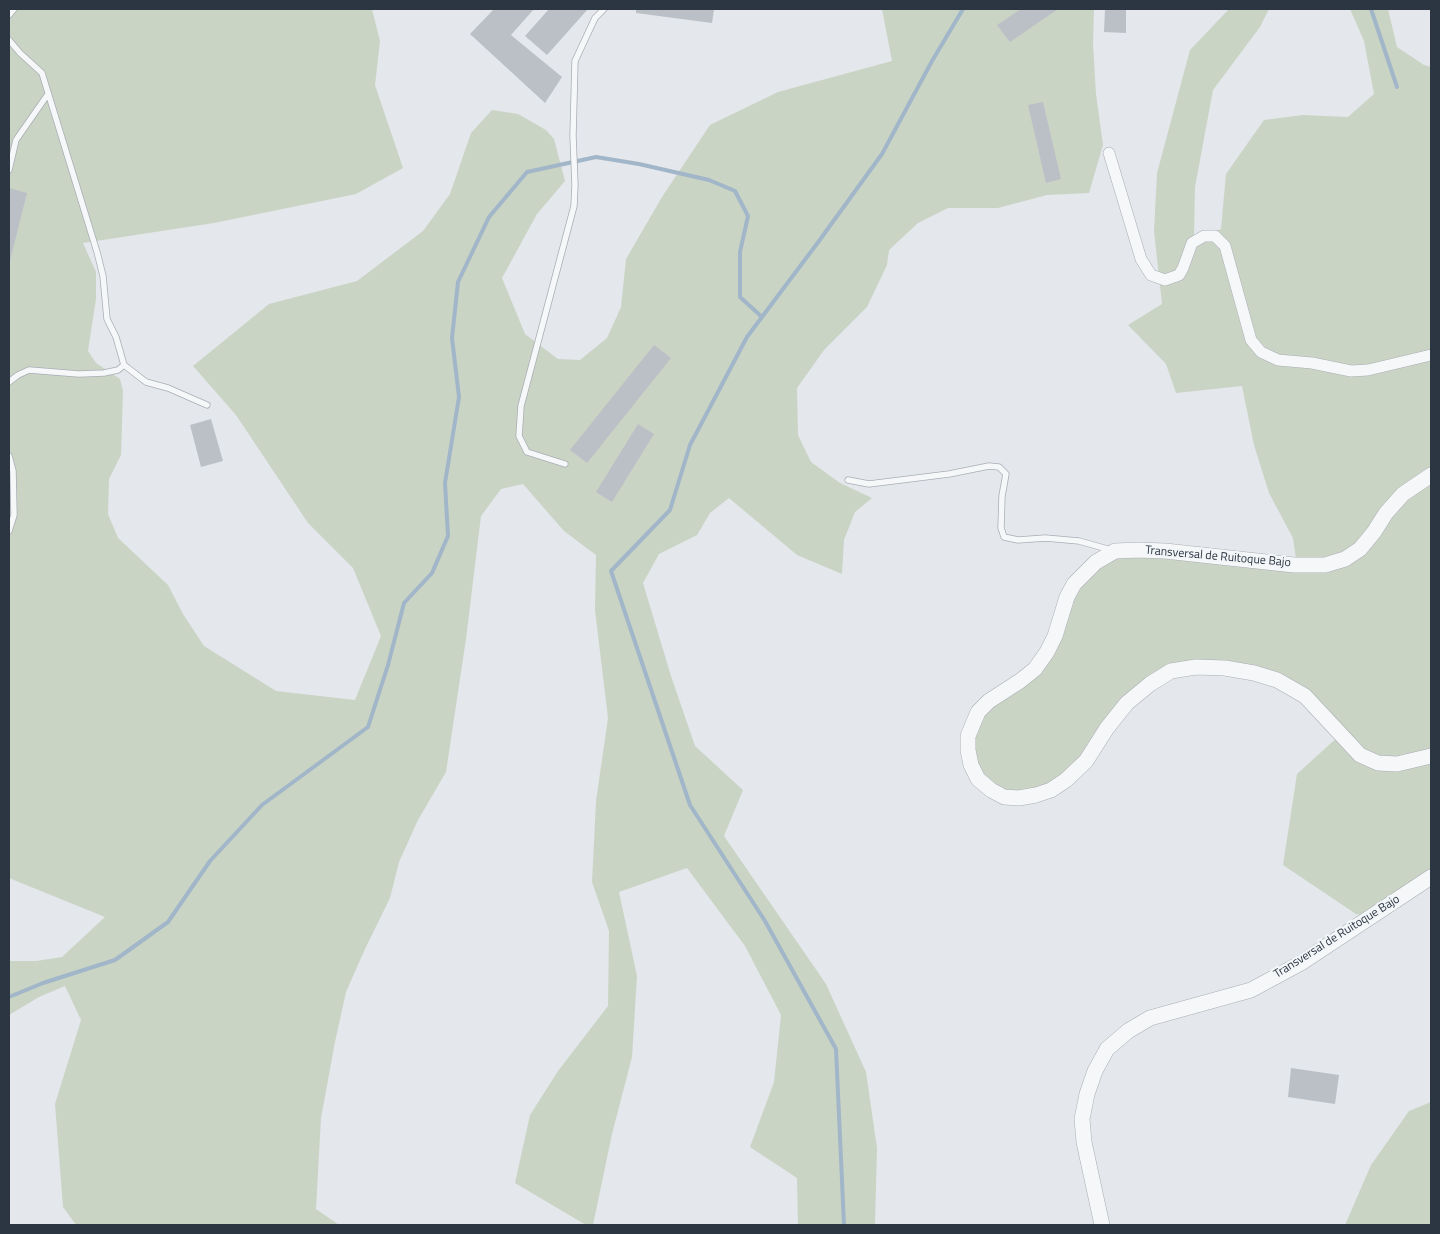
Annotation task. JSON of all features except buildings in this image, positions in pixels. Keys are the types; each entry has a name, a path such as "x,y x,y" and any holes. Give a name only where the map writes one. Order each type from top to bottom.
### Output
{"street":[{"path":"1109,153 1141,259 1151,275 1165,280 1179,275 1192,243 1204,236 1215,236 1225,246 1251,340 1261,352 1278,360 1312,363 1351,371 1368,370 1431,355"},
{"name":"Transversal de Ruitoque Bajo","path":"1431,475 1403,494 1386,513 1360,549 1344,559 1325,565 1294,565 1164,551 1115,551 1096,562 1074,584 1055,636 1047,652 1035,669 989,701 978,712 968,736 971,765 978,779 991,790 1004,797 1019,798 1036,795 1051,790 1066,780 1086,761 1107,728 1127,703 1150,684 1171,671 1196,667 1225,668 1254,673 1277,680 1305,696 1360,755 1378,763 1397,764 1431,756"},
{"name":"Transversal de Ruitoque Bajo","path":"1102,1225 1084,1142 1082,1119 1094,1071 1107,1049 1128,1030 1150,1018 1251,990 1301,963 1431,877"}],"lane":[{"path":"9,15 14,9"},
{"path":"565,464 544,459 527,452 519,436 521,406 574,206 575,61 595,18 604,9"},
{"path":"9,40 42,73 104,276 104,303 107,319 116,337 124,365 146,382 168,388 207,405"},
{"path":"9,170 16,140 48,94"},
{"path":"9,382 18,374 29,370 79,374 104,373 118,370 124,365"},
{"path":"9,456 13,471 14,515 9,531"},
{"path":"848,480 869,484 941,476 989,466 998,467 1006,474 1002,496 1001,528 1004,537 1018,540 1045,538 1078,541 1115,551"}],"green space":[{"path":"9,9 372,9 380,41 375,85 403,168 356,194 214,223 83,243 96,272 96,299 88,351 96,363 120,379 123,391 121,455 109,479 108,514 118,538 168,585 183,614 204,646 276,691 355,700 381,636 353,568 308,523 236,415 193,366 269,304 357,281 423,231 450,194 471,133 492,110 518,114 546,130 554,139 565,181 537,214 502,278 525,334 558,359 580,360 607,338 621,307 626,259 662,197 710,125 778,92 892,61 882,9 1094,9 1093,43 1096,94 1103,145 1089,193 1047,195 998,208 948,208 918,223 889,250 887,265 867,307 824,350 797,388 798,435 811,462 840,483 872,498 855,512 844,540 842,574 797,555 729,498 710,513 697,535 659,554 643,583 671,676 695,746 743,790 724,836 826,984 866,1072 877,1148 875,1225 798,1225 797,1178 750,1147 774,1082 781,1015 745,946 687,868 619,892 637,976 632,1057 612,1134 593,1225 586,1225 515,1183 530,1115 558,1071 608,1006 609,931 592,882 596,801 608,718 595,610 596,555 564,531 523,484 501,489 481,516 466,639 446,772 418,820 399,862 390,898 346,992 321,1118 316,1209 339,1225 76,1225 63,1207 55,1104 81,1020 65,986 39,997 9,1015 9,961 36,961 62,957 105,917 9,878 9,512 11,491 9,485"},
{"path":"1229,9 1269,9 1260,27 1213,90 1195,187 1194,237 1221,229 1226,174 1264,120 1303,115 1348,117 1374,94 1364,41 1350,9 1388,9 1397,47 1424,65 1431,67 1431,881 1375,917 1356,914 1283,865 1297,774 1341,734 1280,682 1199,669 1152,685 1069,782 1006,798 974,767 970,751 981,714 1022,683 1076,586 1118,553 1297,566 1293,538 1269,493 1254,445 1242,386 1176,393 1166,364 1128,325 1162,304 1154,231 1157,173 1190,50"},
{"path":"1431,1102 1431,1225 1345,1225 1371,1165 1409,1111"}],"waterway":[{"path":"844,1225 836,1049 765,921 690,805 611,571 670,510 690,445 747,337 882,154 932,61 963,9"},
{"path":"1371,9 1397,87"},
{"path":"9,997 43,983 115,960 168,922 210,861 262,805 368,727 388,665 404,603 432,573 448,536 445,483 459,397 452,338 458,282 489,217 527,172 596,157 639,164 709,180 735,191 748,216 740,252 740,297 762,317"}]}
